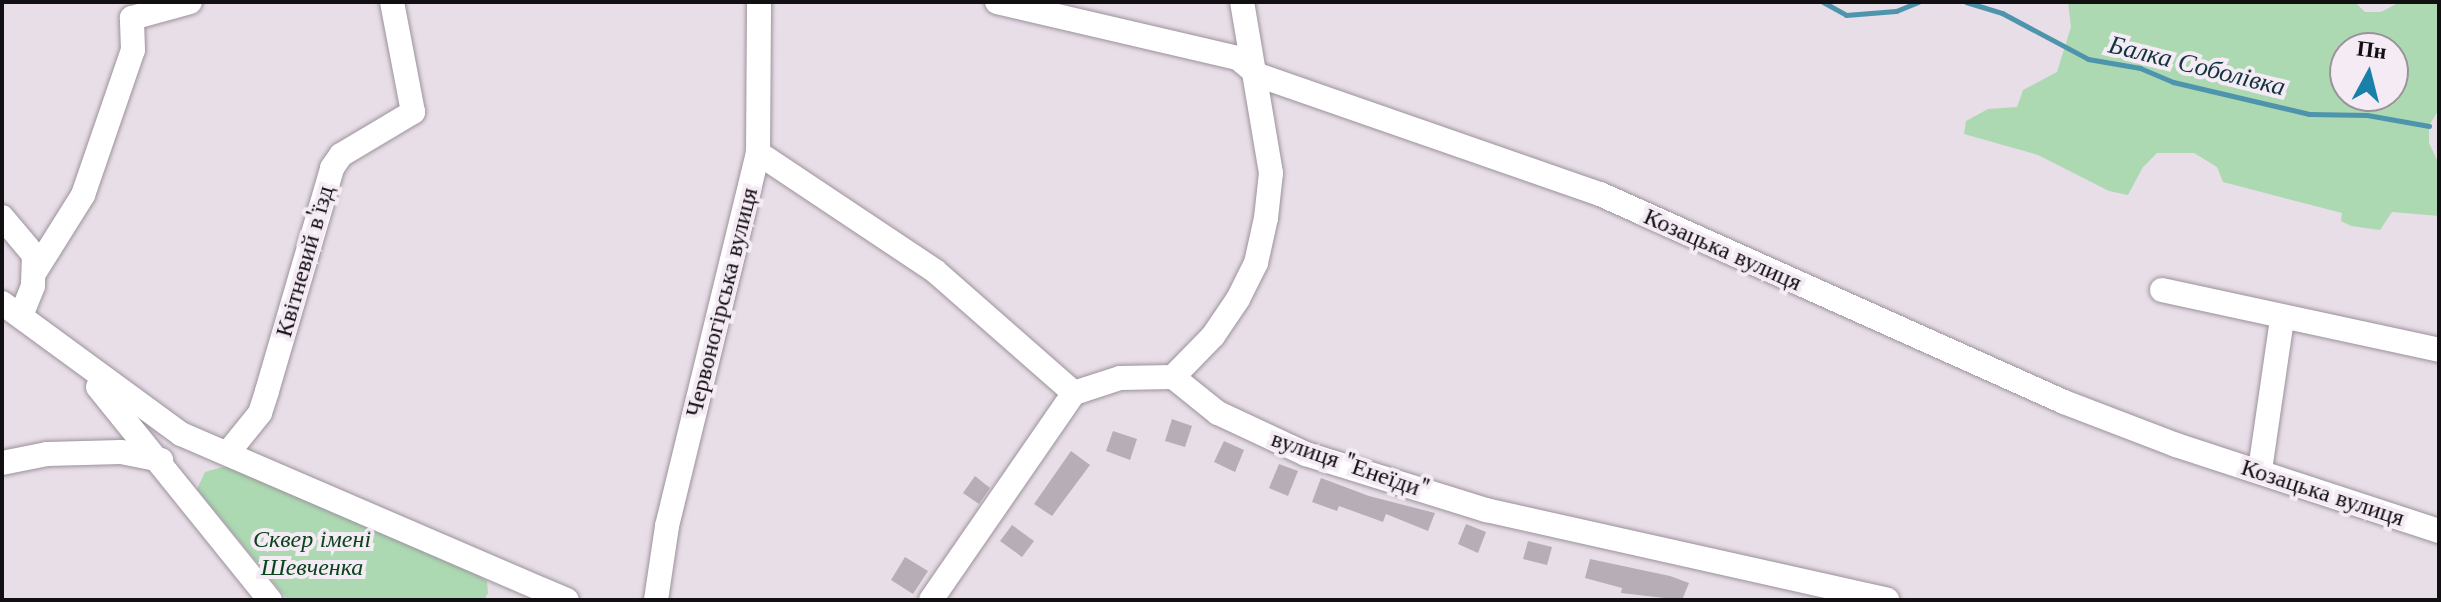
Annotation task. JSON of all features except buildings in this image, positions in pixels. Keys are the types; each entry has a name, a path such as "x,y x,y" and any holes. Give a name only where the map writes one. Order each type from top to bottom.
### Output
{"street":[{"path":"190,2 123,10 133,50 83,195 12,310 181,434 559,597"},
{"name":"Квітневий в'їзд","path":"235,457 231,449 260,413 332,168 341,155 409,116 414,107 392,2"},
{"name":"Червоногірська вулиця","path":"656,600 667,526 758,153 759,2"},
{"name":"Козацька вулиця","path":"997,2 1238,58 1258,75 1600,194 2064,402 2176,445 2439,531"},
{"path":"931,600 1074,393 1120,378 1173,377 1213,336 1256,263 1271,173 1258,75 1242,2"},
{"path":"758,153 935,271 1074,393"},
{"path":"2,217 34,255 36,270"},
{"path":"2162,290 2282,320 2439,350"},
{"path":"2260,470 2282,320"},
{"path":"74,357 161,460 270,600"},
{"name":"вулиця \"Енеїди\"","path":"1173,377 1218,413 1306,454 1486,510 1887,600"},
{"path":"2,463 47,454 91,453 161,460"},
{"path":"511,600 559,597"}],"green space":[{"path":"2068,2 2355,2 2365,12 2381,12 2400,2 2439,2 2439,109 2429,126 2429,143 2439,164 2439,216 2392,212 2380,230 2351,226 2341,221 2342,213 2223,182 2217,167 2194,153 2157,153 2143,167 2128,195 2109,191 2038,155 1964,134 1966,121 1988,109 2017,107 2023,90 2057,72 2071,27"},
{"name":"Сквер імені Шевченка","path":"222,467 236,468 476,574 487,581 488,593 484,600 288,600 197,489 205,472"}],"waterway":[{"name":"Балка Соболівка","path":"1823,2 1846,15 1896,11 1918,2"},
{"name":"Балка Соболівка","path":"1966,2 2002,13 2088,59 2140,68 2173,82 2309,114 2367,115 2429,126"}]}
